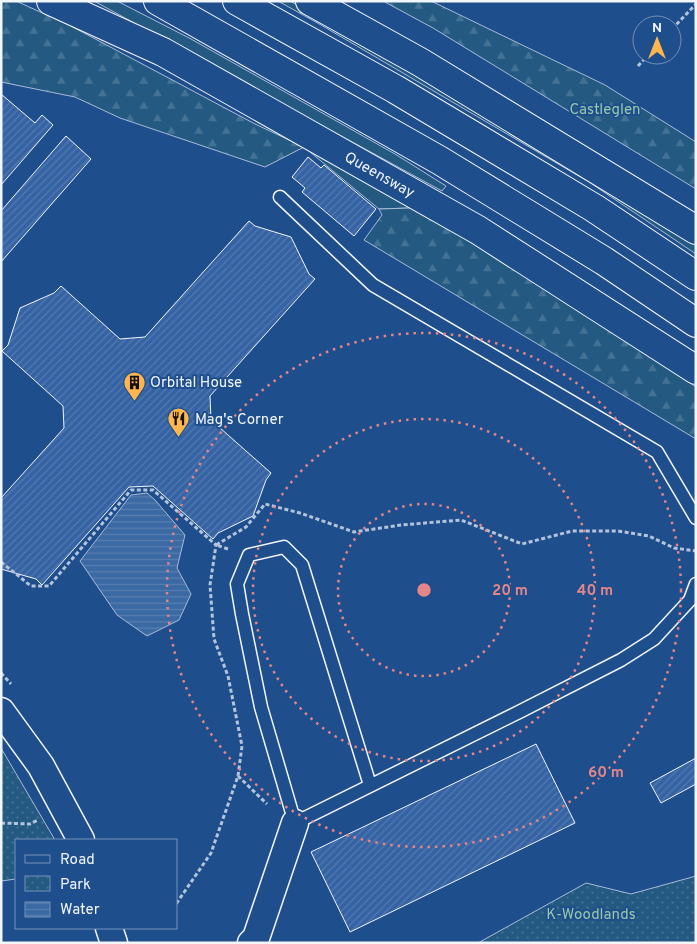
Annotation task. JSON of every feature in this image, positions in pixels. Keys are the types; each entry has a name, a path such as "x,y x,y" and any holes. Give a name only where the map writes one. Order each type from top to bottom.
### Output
{"main road":[{"name":"Queensway","path":"51,1 163,52 478,230 696,370"},
{"path":"158,1 440,160 604,261 696,323"},
{"path":"237,1 395,89 469,133 594,208 696,276"},
{"path":"310,1 420,62 696,230"}],"street":[{"path":"1,711 41,766 80,839"},
{"path":"252,943 256,938 295,823"},
{"path":"109,929 114,943"}],"lane":[{"path":"280,197 373,286 657,452 696,518"},
{"path":"370,785 302,565 284,547 248,555 237,584 242,614 261,707 295,823 621,660 654,640 690,600 696,584"}],"path":[{"path":"682,19 696,4"},
{"path":"1,562 31,586 49,586 131,490 153,490 216,545 248,555"},
{"path":"216,545 246,527 265,504 300,513 354,532 401,525 461,520 522,544 572,531 618,531 649,536 674,548 696,552"},
{"path":"178,901 211,853 238,776 242,746 238,718 228,676 214,640 210,585 216,545"},
{"path":"1,823 30,824 63,808"}],"green space":[{"path":"1,1 16,1 69,25 255,124 304,147 265,167 120,118 75,97 1,82"},
{"path":"94,1 117,1 191,39 395,154 446,186 442,191"},
{"path":"278,1 290,1 412,68 696,242 696,254 589,182"},
{"name":"Castleglen","path":"383,1 431,1 605,85 696,142 696,189 433,28"},
{"path":"304,147 410,208 379,209"},
{"path":"410,208 492,253 696,387 696,439 364,240 382,215 379,209"},
{"path":"1,748 54,839 15,839 15,879 1,881"},
{"name":"K-Woodlands","path":"696,876 696,943 478,943 586,883 631,894"}],"water":[{"path":"147,493 185,535 177,568 191,594 179,620 147,636 117,615 80,561 131,495"}],"building":[{"path":"1,94 35,123 42,115 53,125 1,185"},
{"path":"66,136 91,159 1,262 1,211"},
{"path":"308,157 321,168 324,165 376,209 354,236 302,192 305,188 292,177"},
{"name":"Orbital House","path":"249,221 255,226 291,237 309,274 315,279 210,396 211,420 271,473 266,480 253,516 218,533 213,539 153,486 129,487 42,585 36,579 1,569 1,498 64,428 63,406 2,351 8,345 20,308 54,293 61,286 120,339 145,337"},
{"path":"536,744 575,823 350,932 311,852"},
{"path":"696,758 696,784 661,803 650,783"}],"place":[{"name":"Orbital House","path":"134,401"},
{"name":"Mag's Corner","path":"179,438"}]}
